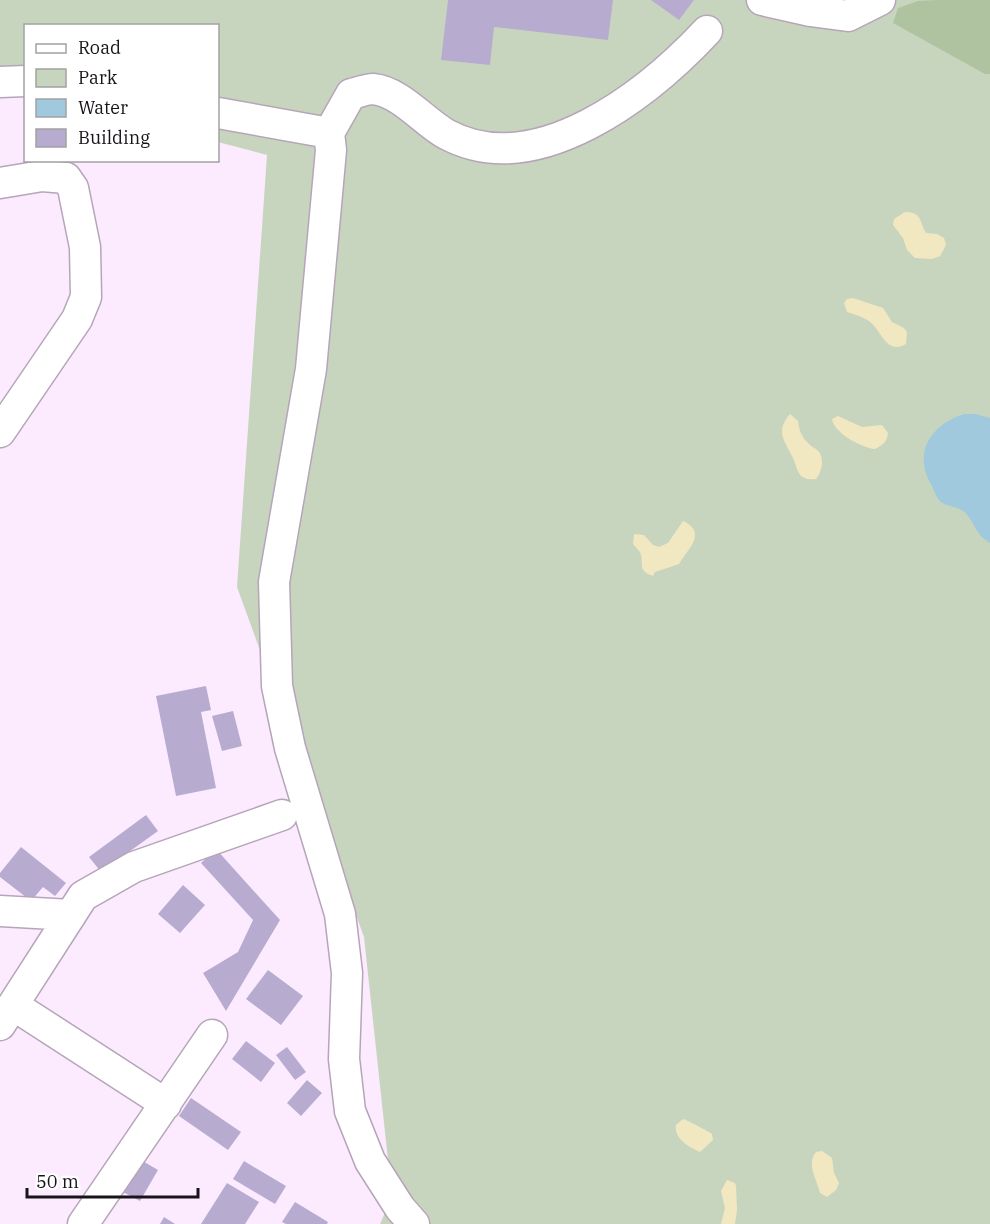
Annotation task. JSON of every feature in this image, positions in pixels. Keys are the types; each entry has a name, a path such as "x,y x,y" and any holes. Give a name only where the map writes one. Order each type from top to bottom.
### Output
{"street":[{"path":"762,0 810,11 848,16 880,0"},
{"path":"414,1224 400,1208 370,1161 350,1111 344,1059 347,973 340,914 290,748 277,686 274,582 311,369 331,150 329,133 351,94 372,89 400,99 446,134 480,147 514,149 565,136 637,95 687,52 707,31"},
{"path":"0,82 24,81"},
{"path":"219,113 329,133"},
{"path":"0,183 42,176 66,178 73,188 85,247 86,297 77,319 0,432"},
{"path":"166,1104 6,1015 83,896 134,867 282,815"},
{"path":"0,911 71,915"},
{"path":"83,1224 212,1035"}],"green space":[{"path":"0,0 990,0 990,1224 380,1224 392,1197 364,937 237,587 267,155 219,142 219,24 24,24 24,93 0,86"},
{"path":"990,0 990,74 985,74 893,23 898,8 918,1"}],"sand":[{"path":"905,212 917,215 926,233 937,234 944,238 946,245 940,256 932,259 915,258 907,250 903,238 893,225 894,219"},
{"path":"853,298 883,308 892,322 907,332 906,344 893,347 884,340 869,321 847,312 844,303 847,299"},
{"path":"790,414 798,421 804,438 821,455 822,466 816,479 801,476 783,439 783,425"},
{"path":"838,416 862,427 882,425 888,433 887,439 875,449 856,443 834,424 832,419"},
{"path":"683,521 694,531 695,536 691,547 679,564 655,572 653,576 648,574 643,569 640,552 633,544 634,534 644,535 653,545 659,547 668,543"},
{"path":"683,1119 712,1134 713,1140 700,1152 687,1145 677,1134 676,1125"},
{"path":"822,1151 832,1158 834,1173 839,1183 836,1190 827,1197 820,1193 812,1167 816,1152"},
{"path":"727,1180 735,1183 736,1186 735,1224 721,1224 725,1208 721,1191"}],"water":[{"path":"964,414 976,414 990,418 990,543 963,511 940,501 926,474 924,452 928,442 942,425"}],"building":[{"path":"448,0 613,0 608,40 494,27 490,65 441,60"},
{"path":"651,0 694,0 679,20"},
{"path":"206,686 211,710 201,712 216,788 176,796 156,696"},
{"path":"233,711 242,746 222,751 212,716"},
{"path":"146,815 158,831 101,872 89,857"},
{"path":"21,847 66,883 55,896 43,887 31,901 0,877 0,873"},
{"path":"216,849 280,920 226,1011 203,973 238,952 253,920 201,863"},
{"path":"183,885 205,905 180,933 158,914"},
{"path":"268,970 303,996 281,1025 246,999"},
{"path":"246,1041 275,1063 261,1082 232,1059"},
{"path":"287,1047 306,1072 295,1080 276,1055"},
{"path":"307,1080 322,1093 301,1116 287,1103"},
{"path":"191,1098 241,1132 228,1150 179,1116"},
{"path":"141,1160 158,1170 140,1201 123,1192"},
{"path":"244,1161 286,1186 275,1204 233,1179"},
{"path":"227,1183 259,1202 245,1224 201,1224"},
{"path":"295,1202 328,1222 327,1224 286,1224 282,1222"},
{"path":"164,1217 175,1224 160,1224"}]}
